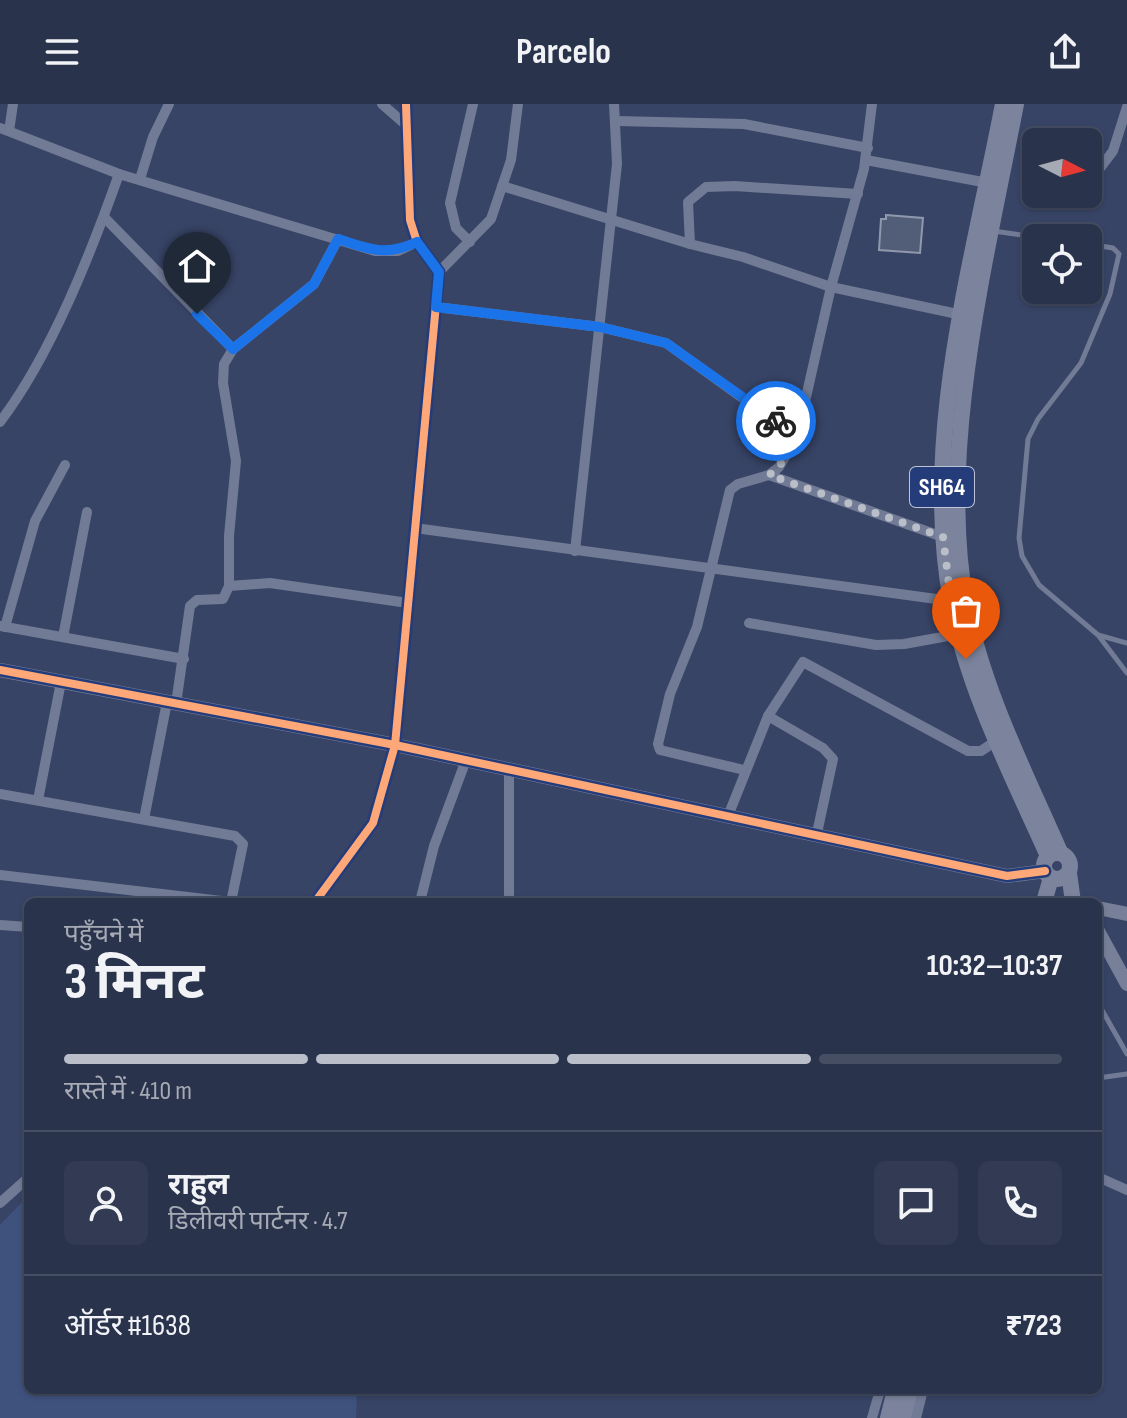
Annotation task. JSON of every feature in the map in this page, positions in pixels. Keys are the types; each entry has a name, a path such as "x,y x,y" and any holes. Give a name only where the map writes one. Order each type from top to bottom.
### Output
{"main road":[{"name":"SH64","path":"1003,104 962,315 945,436 943,537 951,601 973,684 1051,864"},
{"name":"SH64","path":"1016,104 962,422 958,542 966,603 982,664 1051,864"},
{"name":"SH64","path":"1051,864 1070,860 1072,898"},
{"path":"1045,898 1051,864"},
{"path":"888,1418 894,1394"},
{"path":"903,1418 909,1394"}],"street":[{"path":"13,104 4,129 119,174 375,251 398,251 417,242"},
{"path":"140,179 153,137 169,104"},
{"path":"382,104 406,125"},
{"path":"406,104 410,220 417,242 439,272"},
{"path":"470,242 456,228 450,203 473,104"},
{"path":"318,898 373,823 395,745 439,272 491,219 511,160 518,104"},
{"path":"575,551 617,164 614,104"},
{"path":"744,770 660,750 658,744 670,694 697,627 730,490 738,484 769,475 779,467 797,437 831,287 866,160 869,105"},
{"path":"1102,166 1124,131 1127,107"},
{"path":"616,121 744,124 868,148"},
{"path":"866,160 988,183"},
{"path":"0,422 24,388 104,217 119,174"},
{"path":"502,186 690,244 743,257 831,287 962,315"},
{"path":"690,244 688,202 706,187 777,187 858,194"},
{"path":"104,217 233,349"},
{"path":"144,819 184,659 193,602 223,599 229,586 229,536 236,461 223,383 224,364 233,349 314,284 338,239"},
{"path":"436,307 600,327 666,343 797,437"},
{"path":"65,465 35,521 2,626 184,659"},
{"path":"769,475 943,537"},
{"path":"63,637 87,512"},
{"path":"415,528 951,601"},
{"path":"229,586 270,583 408,603"},
{"path":"749,623 876,645 959,634"},
{"path":"728,816 768,716 803,662 968,751 981,751 996,741"},
{"path":"0,670 395,745 1007,876 1051,864"},
{"path":"38,800 61,682"},
{"path":"768,716 823,748 833,759 817,833"},
{"path":"421,898 434,846 466,760"},
{"path":"509,769 509,898"},
{"path":"0,794 235,836 243,844 244,853 231,898"},
{"path":"0,875 196,898"},
{"path":"1070,878 1080,898"},
{"path":"1102,909 1127,914"},
{"path":"0,925 24,927"},
{"path":"1102,938 1127,984"},
{"path":"1102,1179 1127,1190"},
{"path":"0,1203 24,1182"},
{"path":"872,1418 879,1394"},
{"path":"916,1418 922,1394"}],"lane":[{"path":"992,231 1022,235"},
{"path":"1102,246 1113,248 1119,254 1110,294 1081,363 1038,419 1028,439 1019,538 1022,556 1039,585 1098,635 1127,673"},
{"path":"1098,635 1127,643"},
{"path":"1102,1010 1127,1054"},
{"path":"1102,1077 1127,1074"}],"water":[{"path":"24,1200 24,1394 357,1394 356,1418 0,1418 0,1225"}],"building":[{"path":"886,215 923,218 920,253 879,250 881,219 886,219"}],"cycle path":[{"path":"318,898 373,823 395,745 439,272 417,242 410,220 406,104"},
{"path":"0,670 395,745 1007,876 1045,871"}],"way so far":[{"path":"776,421 797,437 779,467 769,475 943,537 951,601 966,659"}],"route":[{"path":"197,314 233,349 314,284 325,269 338,239 375,251 398,251 417,242 439,272 436,307 600,327 666,343 776,421"}]}
